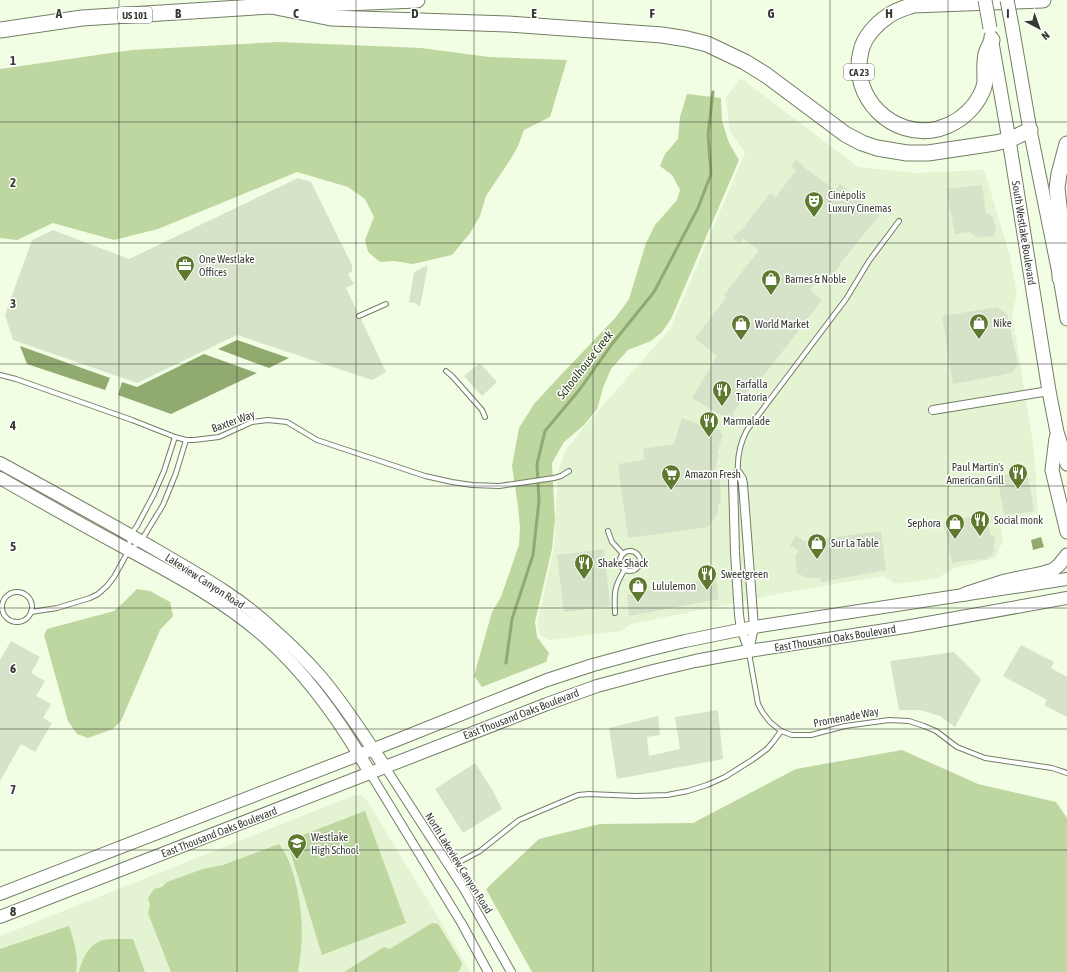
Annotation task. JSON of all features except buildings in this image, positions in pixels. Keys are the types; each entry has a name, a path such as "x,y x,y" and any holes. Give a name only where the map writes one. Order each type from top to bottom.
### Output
{"highway":[{"name":"US 101","path":"0,30 82,18 271,6 417,0"},
{"name":"CA 23","path":"991,34 984,66 985,83 982,94 974,105 954,122 944,127 929,131 909,130 897,126 887,120 877,112 867,98 861,83 859,68 861,51 869,35 888,15 913,5 1043,0"},
{"path":"271,6 331,18 508,24 655,34 687,39 707,44 745,62 766,75 845,134 862,143 877,148 907,153 928,153 995,144 1009,140 1030,130"},
{"path":"1060,278 1062,234 1057,188 1067,144"}],"main road":[{"name":"South Westlake Boulevard","path":"985,0 1049,391 1057,432 1067,464"},
{"path":"1007,0 1030,130 1067,319"},
{"path":"1057,432 1052,470 1067,532"},
{"name":"Lakeview Canyon Road","path":"0,463 141,541 204,578 227,592 274,629 320,676 353,719 385,767"},
{"name":"Lakeview Canyon Road","path":"0,478 195,586 243,619 266,638 289,661 325,704 370,772"},
{"path":"965,594 1005,581 1053,570 1067,555"},
{"name":"East Thousand Oaks Boulevard","path":"0,894 373,750 488,703 553,678 593,665 648,650 741,629 1067,579"},
{"name":"East Thousand Oaks Boulevard","path":"0,917 370,772 597,686 692,662 749,651 905,627 1067,598"}],"street":[{"path":"933,410 1049,391"},
{"path":"738,472 743,484 754,627 749,651 741,629 739,615 735,552 733,480 738,472"},
{"name":"North Lakeview Canyon Road","path":"385,767 464,890 511,972"},
{"path":"370,772 462,924 485,971"}],"lane":[{"path":"738,472 738,459 742,439 747,430 846,299 874,255 899,222"},
{"path":"359,316 386,304"},
{"path":"446,371 482,410 485,417"},
{"name":"Baxter Way","path":"0,375 16,379 186,440 219,437 252,422 274,420 287,422 317,440 380,460 399,468 452,482 472,485 499,486 554,478 569,471"},
{"path":"129,550 130,535 137,526 154,494 164,471 175,437"},
{"path":"31,612 32,607 29,598 21,593 16,592 7,595 2,604 2,609 6,617 15,622 25,619 31,612 57,608 90,598 98,594 107,586 114,577 129,550 141,541 163,505 176,473 186,440"},
{"path":"608,532 612,542 623,554"},
{"path":"632,551 637,554 640,559 638,567 634,570 625,569 621,565 620,559 625,552 632,551"},
{"path":"615,612 614,594 617,582 625,569"},
{"path":"449,867 480,851 519,820 578,795 667,795 688,791 725,777 752,760 773,742 781,731 766,717 758,704 749,651"},
{"name":"Promenade Way","path":"781,731 792,735 811,734 845,726 889,720 909,721 936,731 957,747 985,758 1052,768 1067,773"}],"shaded area":[{"path":"279,42 421,48 489,57 567,60 550,117 524,130 512,157 486,196 480,216 470,233 452,255 413,264 394,261 380,262 368,252 365,240 374,217 365,199 348,187 297,172 158,229 114,240 53,223 17,240 0,238 0,69 132,50"},
{"path":"741,78 858,167 915,173 984,170 1010,256 1017,296 1012,313 1034,450 1038,513 1000,524 1003,541 995,558 952,569 938,578 896,584 884,576 798,590 631,624 621,631 549,640 541,636 537,624 554,548 558,471 566,450 584,427 670,329 745,153 730,132 726,98"},
{"path":"687,94 721,98 722,121 729,143 739,160 671,319 662,332 651,341 628,350 611,369 603,388 597,409 584,425 564,442 552,463 555,520 552,549 535,622 537,637 549,653 546,662 482,687 474,676 492,612 501,597 519,545 520,527 512,466 519,428 534,404 616,317 629,299 646,243 655,225 677,200 680,190 672,175 660,166 665,154 678,139 680,117"},
{"path":"237,340 289,358 269,368 218,349"},
{"path":"20,346 110,378 105,390 27,364"},
{"path":"204,354 257,373 171,414 118,395 122,382 137,387"},
{"path":"1041,537 1044,547 1033,550 1031,540"},
{"path":"137,589 150,591 170,602 173,616 160,630 121,721 113,729 88,738 77,734 68,721 44,635 47,629 114,611"},
{"path":"902,750 978,784 1056,802 1067,818 1067,972 532,972 486,889 539,839 600,824 693,823 796,769"},
{"name":"Westlake High School","path":"355,795 361,795 366,799 470,972 0,972 0,936"},
{"path":"365,811 406,923 322,955 287,841"},
{"path":"279,844 291,866 300,904 302,937 298,972 171,972 148,913 150,905 148,898 154,889 162,887 167,882 203,869 223,865"},
{"path":"432,923 438,924 462,963 460,970 457,972 344,972 384,947 390,949"},
{"path":"69,926 76,954 76,972 0,972 0,949"},
{"path":"109,939 133,939 145,972 79,972 83,959 92,946 100,941"}],"waterway":[{"name":"Schoolhouse Creek","path":"506,663 512,619 533,555 539,501 537,464 545,431 580,389 612,344 654,292 698,208 711,174 708,135 713,92"}],"place":[{"name":"Cinépolis Luxury Cinemas","path":"814,218"},
{"name":"One Westlake Offices","path":"185,282"},
{"name":"Barnes & Noble","path":"771,296"},
{"name":"Nike","path":"979,340"},
{"name":"World Market","path":"741,341"},
{"name":"Farfalla Tratoria","path":"722,407"},
{"name":"Marmalade","path":"709,438"},
{"name":"Paul Martin's American Grill","path":"1018,490"},
{"name":"Amazon Fresh","path":"671,491"},
{"name":"Social monk","path":"980,537"},
{"name":"Sephora","path":"955,540"},
{"name":"Sur La Table","path":"817,560"},
{"name":"Shake Shack","path":"584,580"},
{"name":"Sweetgreen","path":"707,591"},
{"name":"Lululemon","path":"638,603"},
{"name":"Westlake High School","path":"297,860"}]}
